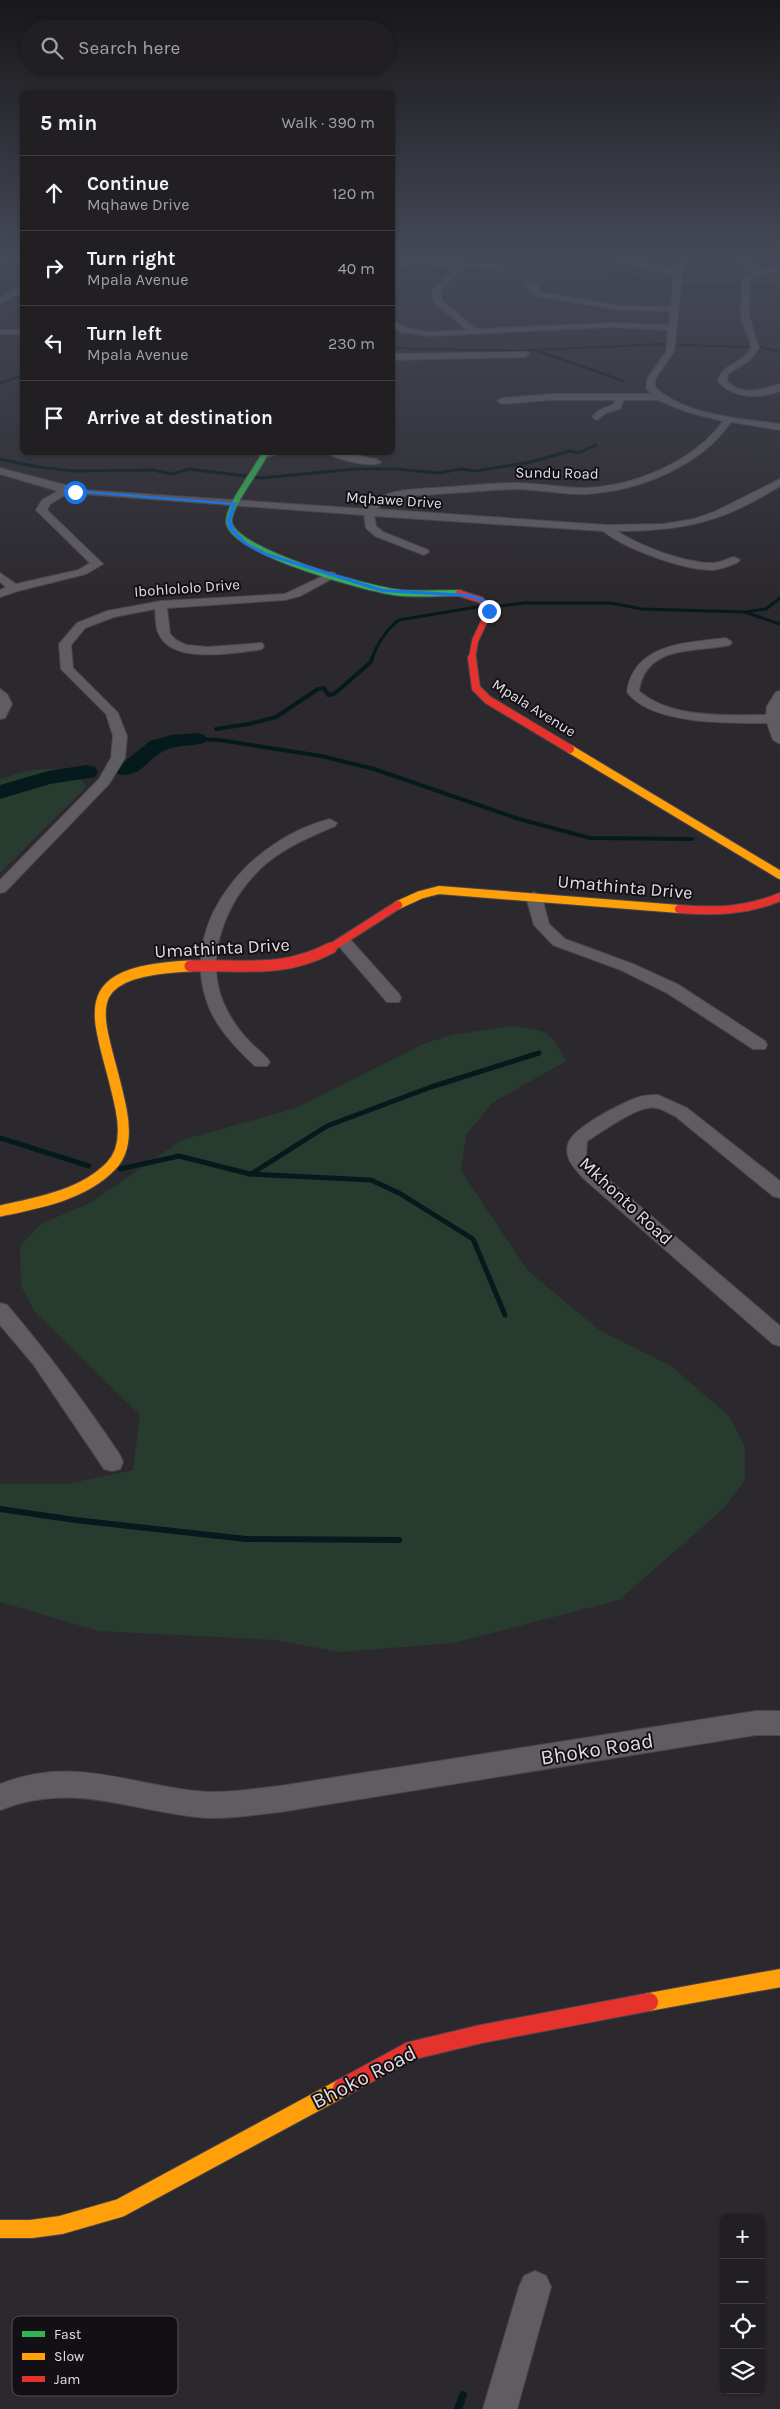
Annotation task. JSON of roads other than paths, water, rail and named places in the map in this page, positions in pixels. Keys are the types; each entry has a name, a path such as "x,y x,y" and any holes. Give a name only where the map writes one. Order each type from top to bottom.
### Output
{"street":[{"path":"656,370 649,385 657,397"},
{"path":"728,370 724,373 722,381 731,388 757,393 771,392 780,386"},
{"path":"502,401 552,397 657,397 706,414 780,427"},
{"path":"597,418 603,411 617,407 621,397"},
{"name":"Sundu Road","path":"371,513 381,500 401,493 518,486 578,491 612,488 651,475 700,450 722,431 728,419"},
{"path":"235,504 239,492 254,476 262,455"},
{"path":"340,455 376,462"},
{"name":"Mqhawe Drive","path":"2,473 67,490 235,504 606,528 656,527 695,522 728,510 780,482"},
{"path":"0,594 14,588 82,572 97,564 41,510 46,502 67,490"},
{"name":"Mpala Avenue","path":"235,504 229,521 230,525 246,544 266,554 391,592 463,594 483,600 489,607 489,611 475,641 472,657 476,688 488,700 780,875"},
{"path":"371,513 368,524 374,530 424,552"},
{"path":"606,528 626,542 690,562 713,566 734,560"},
{"name":"Ibohlololo Drive","path":"0,889 104,781 118,758 120,736 112,713 67,669 63,661 65,643 83,625 122,609 162,604 285,597 296,594 331,575"},
{"path":"0,576 14,588"},
{"path":"162,604 165,636 178,645 200,651 213,652 258,646"},
{"path":"726,642 678,650 650,659 639,669 633,692 639,699 649,704 700,717 773,719"},
{"path":"0,693 6,700 6,705 0,715"},
{"path":"780,695 773,705 773,719 780,740"},
{"path":"261,1062 243,1045 222,1017 207,966 217,921 224,904 247,874 278,849 330,823"},
{"name":"Umathinta Drive","path":"0,1211 82,1188 100,1177 116,1160 124,1141 124,1132 98,1013 99,1004 108,990 123,978 141,970 168,966 263,967 293,964 311,958 343,941 405,901 430,892 460,890 534,898 722,911 759,906 780,897"},
{"path":"534,898 542,925 559,942 627,967 673,989 759,1045"},
{"path":"343,941 392,998"},
{"name":"Mkhonto Road","path":"780,1191 681,1112 658,1101 643,1102 621,1112 588,1131 576,1148 578,1160 590,1173 780,1338"},
{"path":"0,1311 74,1402 112,1462"},
{"name":"Bhoko Road","path":"0,1797 20,1787 56,1782 196,1804 219,1805 258,1802 756,1723 780,1723"},
{"name":"Bhoko Road","path":"0,2228 42,2229 120,2208 410,2051 481,2034 780,1978"},
{"path":"500,2409 535,2287"}],"waterway":[{"path":"593,370 624,381"},
{"path":"0,383 20,377"},
{"path":"0,459 38,467 74,471 153,470 172,474 189,469 261,478 356,469 395,469 439,473 461,469 476,471 531,462 570,451 578,453 596,445"},
{"path":"500,606 525,603 611,603 642,609 745,612 766,609 780,598"},
{"path":"372,659 382,638 399,620 477,607"},
{"path":"747,613 780,624"},
{"path":"216,729 249,724 276,717 318,689 324,688 328,695 334,694 371,662 372,658"},
{"path":"197,739 219,740 321,756 374,769 519,819 590,838 692,839"},
{"path":"126,769 135,764 152,749 164,743 197,739"},
{"path":"0,792 48,778 87,772"},
{"path":"251,1174 327,1126 431,1087 539,1053"},
{"path":"0,1138 89,1166"},
{"path":"120,1169 179,1156 250,1174 371,1180 399,1193 473,1239 505,1315"},
{"path":"0,1509 75,1520 246,1539 399,1540"},
{"path":"458,2409 463,2395"}]}
